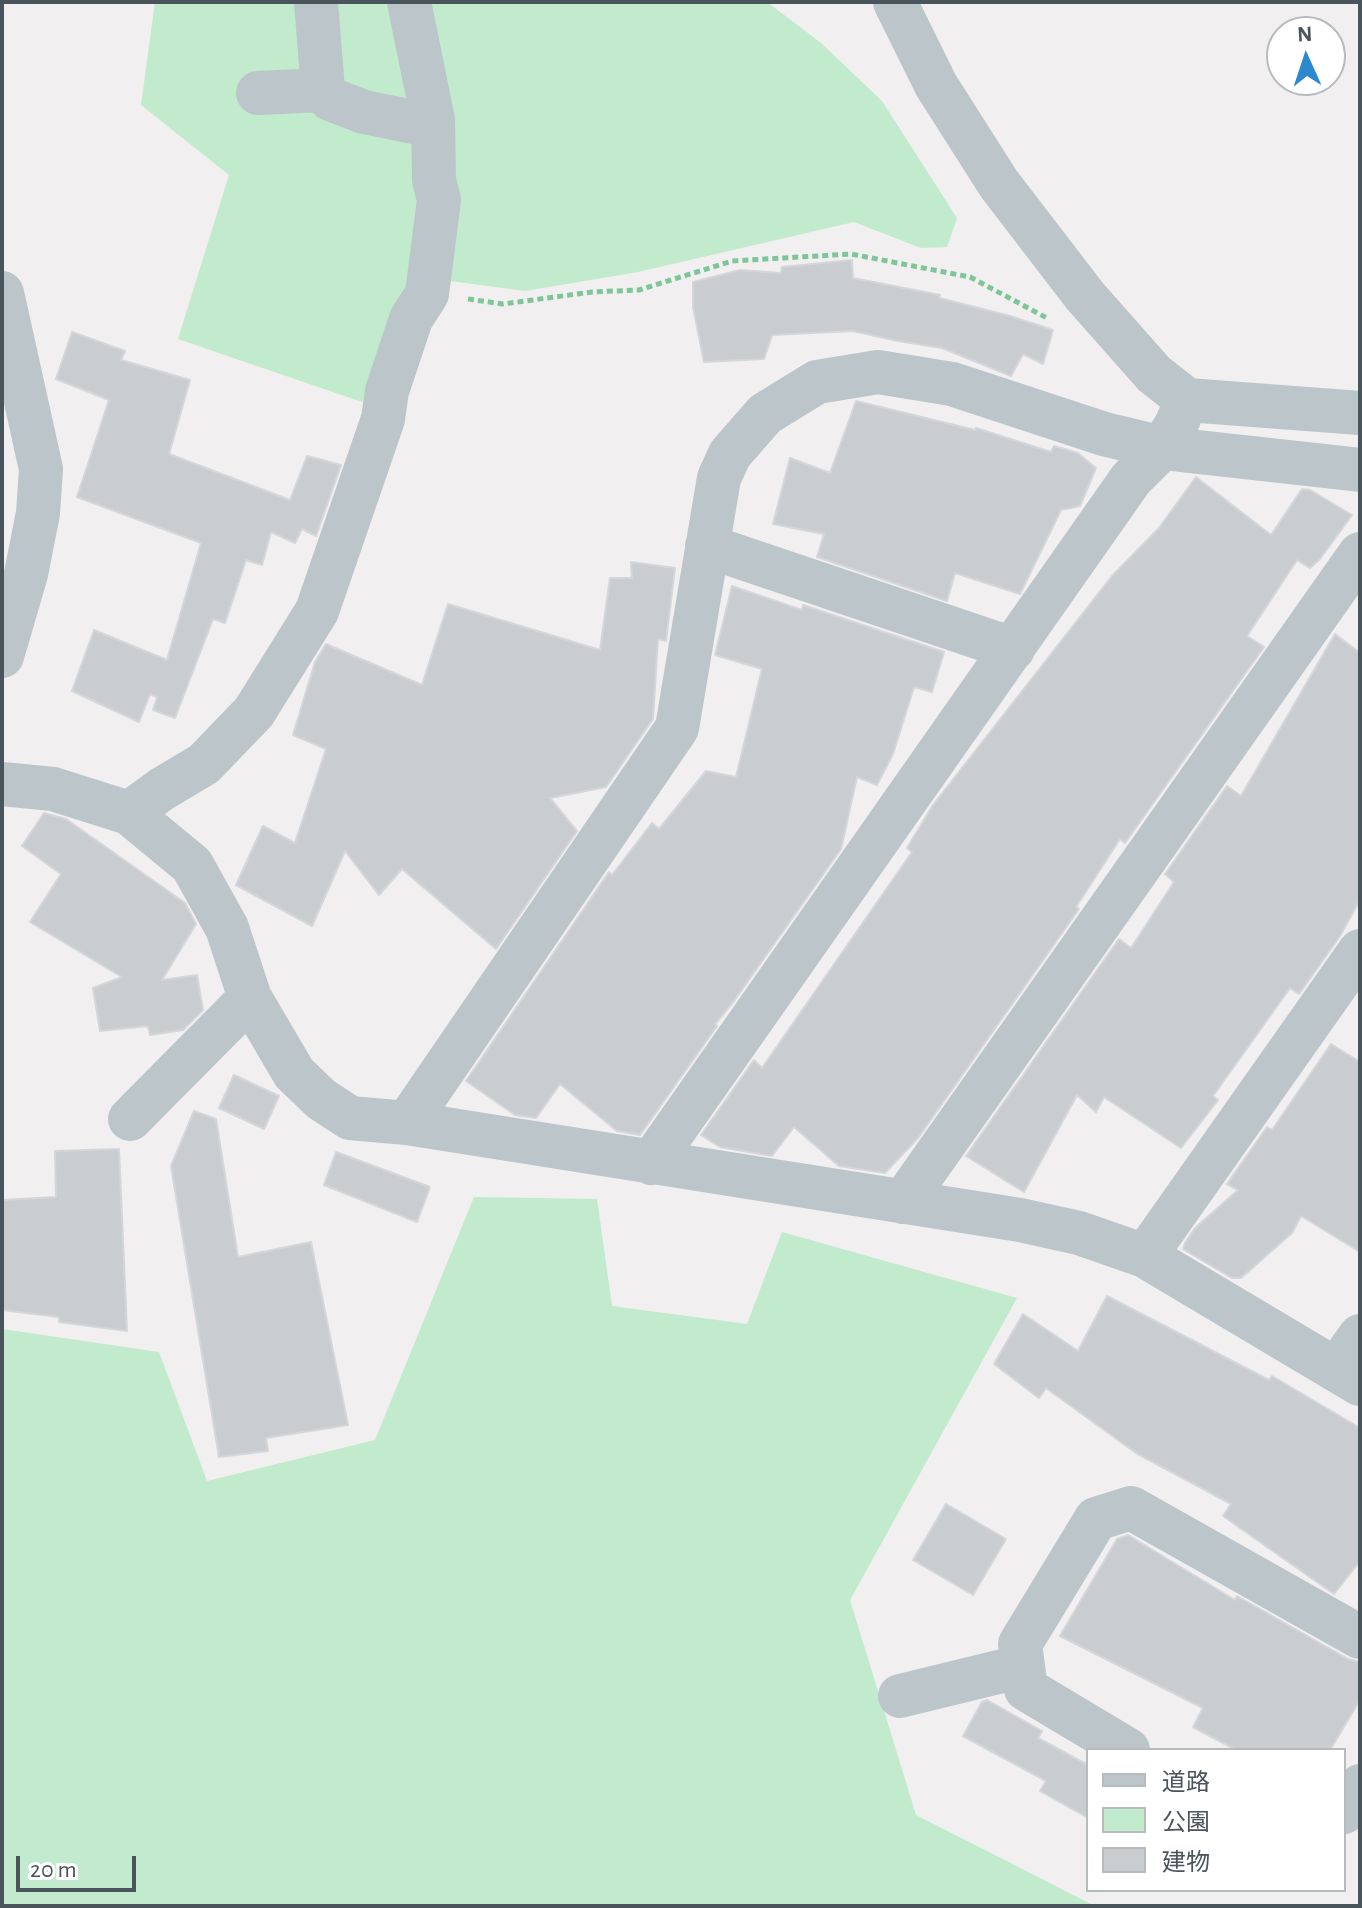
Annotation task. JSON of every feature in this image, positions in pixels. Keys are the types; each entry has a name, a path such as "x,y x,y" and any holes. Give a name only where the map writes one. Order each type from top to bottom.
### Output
{"street":[{"path":"316,2 323,90 330,99 364,112 433,126"},
{"path":"129,813 204,764 254,712 317,611 383,419 387,391 411,319 427,294 439,200 434,180 433,126 409,2"},
{"path":"895,2 936,85 999,184 1095,308 1154,374 1187,400 1360,413"},
{"path":"258,93 323,90"},
{"path":"2,293 41,469 38,513 26,574 2,656"},
{"path":"407,1123 677,728 719,478 730,454 765,414 817,382 878,372 952,384 1104,434 1162,448 1360,470"},
{"path":"651,1163 1131,479 1162,448 1187,400"},
{"path":"707,546 1013,649"},
{"path":"903,1202 1360,554"},
{"path":"2,784 53,789 129,813 192,865 227,928 250,998 294,1073 321,1099 350,1118 407,1123 1079,1233 1145,1256 1352,1363"},
{"path":"1145,1256 1360,951"},
{"path":"130,1119 250,998"},
{"path":"1125,1748 1026,1689 1020,1644 1096,1519 1131,1508 1360,1637"},
{"path":"900,1696 1023,1666"},
{"path":"1346,1809 1360,1786"}],"path":[{"path":"427,294 503,304 592,292 639,290 732,261 851,254 970,277 1056,323"}],"green space":[{"path":"155,2 767,2 821,43 882,101 957,218 947,247 921,248 854,222 638,272 525,291 413,276 362,402 178,339 229,175 141,105"},
{"path":"474,1197 597,1199 612,1306 747,1324 782,1232 1017,1298 850,1600 916,1815 1095,1906 2,1906 2,1329 159,1352 207,1481 375,1440"}],"building":[{"path":"852,260 853,278 940,295 939,298 1053,330 1043,364 1023,354 1011,376 942,348 853,331 772,335 764,359 704,362 693,307 693,282 740,270 781,273 782,267"},
{"path":"72,332 125,351 121,360 190,380 169,454 290,500 307,456 341,465 316,536 302,529 295,543 271,532 262,565 246,560 225,623 213,619 175,718 153,710 157,697 150,694 139,722 72,691 94,630 167,660 201,543 77,497 109,400 56,379"},
{"path":"856,401 976,428 1051,452 1054,446 1078,453 1096,468 1080,506 1061,510 1020,594 955,573 947,601 817,557 824,534 773,524 790,458 830,473"},
{"path":"1196,477 1271,535 1302,489 1310,490 1352,515 1310,568 1297,560 1247,636 1264,647 1125,843 1120,839 1076,907 1079,909 918,1138 885,1173 839,1166 794,1127 772,1156 720,1147 701,1135 754,1060 762,1068 912,852 907,848 933,805 1112,576 1159,528"},
{"path":"631,562 675,568 666,641 658,639 653,719 606,787 550,798 577,831 496,949 402,869 379,895 345,851 312,926 236,885 263,826 295,843 326,749 293,735 315,662 326,644 422,685 448,604 600,650 610,578 632,578"},
{"path":"732,586 802,610 803,605 944,652 932,692 914,687 893,754 877,785 857,777 841,849 715,1024 717,1026 640,1135 617,1131 560,1084 536,1118 515,1115 466,1081 609,872 612,875 652,823 659,829 706,771 736,777 762,669 715,655"},
{"path":"1335,634 1360,653 1360,900 1340,936 1299,994 1290,988 1213,1096 1218,1100 1181,1148 1104,1097 1096,1112 1077,1095 1024,1192 966,1156 1119,939 1131,948 1174,882 1165,874 1227,786 1241,796"},
{"path":"44,813 66,819 185,903 196,924 162,980 197,975 203,1010 183,1030 150,1035 148,1026 100,1031 93,988 122,977 30,922 61,874 22,846"},
{"path":"1331,1044 1360,1062 1360,1252 1301,1216 1292,1233 1241,1278 1232,1278 1183,1249 1185,1243 1195,1228 1238,1190 1227,1184 1267,1127 1272,1130"},
{"path":"234,1075 279,1096 264,1129 219,1108"},
{"path":"194,1111 216,1119 238,1257 311,1242 348,1425 266,1438 268,1451 219,1457 171,1166"},
{"path":"119,1149 127,1331 59,1322 59,1317 2,1310 2,1200 56,1197 55,1151"},
{"path":"336,1152 430,1187 417,1222 324,1185"},
{"path":"1107,1296 1269,1380 1272,1376 1360,1428 1360,1561 1334,1594 1223,1516 1231,1504 1136,1453 1046,1388 1039,1398 994,1364 1023,1314 1078,1351"},
{"path":"946,1504 1006,1539 973,1595 913,1560"},
{"path":"1128,1535 1235,1600 1237,1596 1348,1659 1360,1662 1360,1700 1331,1748 1232,1748 1193,1727 1203,1708 1060,1636 1117,1539"},
{"path":"987,1700 1042,1731 1038,1738 1086,1764 1086,1817 1040,1791 1046,1781 963,1736 982,1702"}]}
